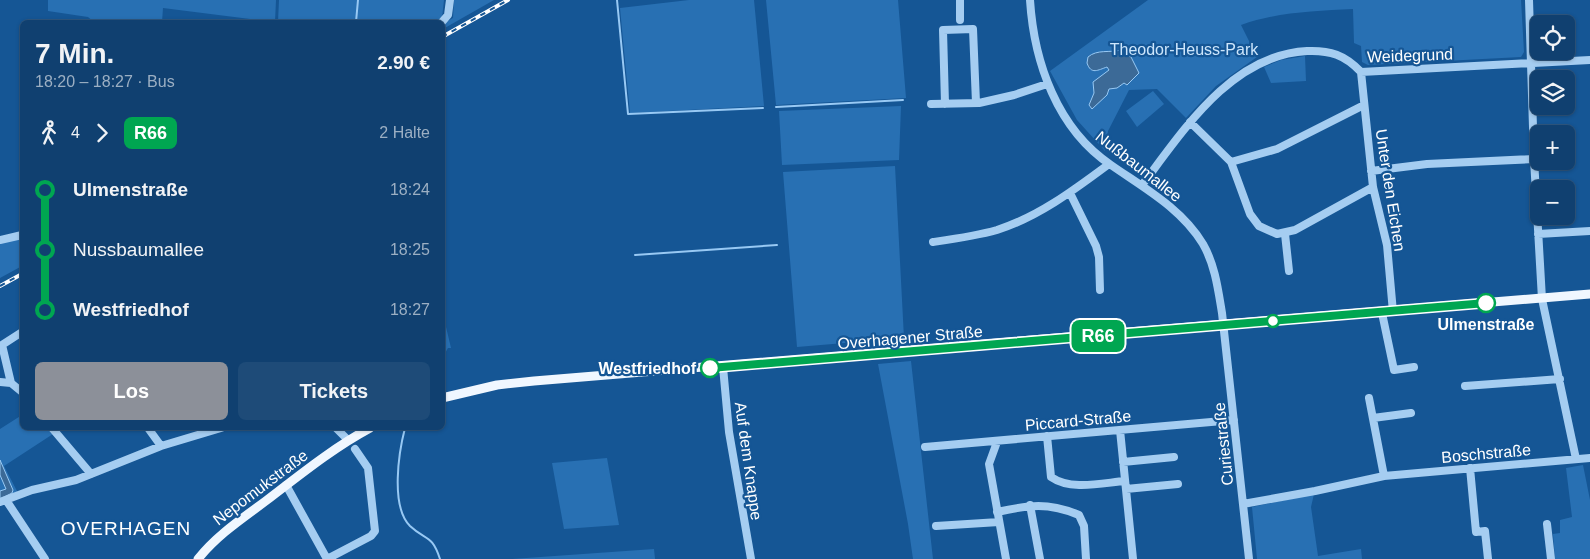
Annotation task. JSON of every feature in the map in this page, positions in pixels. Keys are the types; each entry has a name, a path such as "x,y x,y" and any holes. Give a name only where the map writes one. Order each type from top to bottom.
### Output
{"main road":[{"name":"Overhagener Straße","path":"445,397 497,385 1382,313 1590,294"},
{"name":"Nepomukstraße","path":"198,559 220,536 348,440 366,430"}],"street":[{"path":"444,20 448,15 450,0"},
{"path":"960,0 960,20"},
{"name":"Nußbaumallee","path":"1030,0 1033,38 1047,84 1062,111 1083,140 1109,164 1142,185 1178,213 1202,243 1216,276 1224,326"},
{"path":"1529,0 1533,125"},
{"path":"945,104 943,30 973,29 976,103"},
{"name":"Weidegrund","path":"1142,185 1190,122 1234,80 1259,64 1275,57 1304,52 1331,52 1352,62 1361,72 1590,60"},
{"name":"Unter den Eichen","path":"1361,72 1373,187 1387,245 1393,312"},
{"path":"931,104 976,103 1014,95 1047,84"},
{"path":"1231,162 1276,149 1364,105"},
{"path":"1190,122 1231,162 1250,214 1259,226 1270,232 1285,234 1373,187"},
{"path":"1371,171 1427,164 1530,159"},
{"path":"933,242 998,230 1043,209 1070,193 1109,164"},
{"path":"1535,170 1542,298 1576,459"},
{"path":"1070,193 1096,246 1099,257 1100,290"},
{"path":"1538,234 1590,231"},
{"path":"1285,234 1289,270"},
{"path":"0,240 20,235"},
{"path":"1382,313 1394,370 1414,367"},
{"name":"Curiestraße","path":"1224,326 1249,559"},
{"path":"11,383 2,344 20,333"},
{"name":"Auf dem Knappe","path":"723,367 729,432 751,559"},
{"path":"1465,386 1560,379"},
{"path":"0,382 11,383 20,390"},
{"path":"1369,398 1384,476"},
{"path":"1373,418 1412,413"},
{"name":"Piccard-Straße","path":"925,447 1234,420"},
{"path":"54,430 91,474"},
{"path":"149,430 161,446"},
{"path":"45,559 3,501 32,490 91,474 161,446 214,430"},
{"path":"338,430 348,440"},
{"path":"1120,430 1133,559"},
{"path":"1047,436 1052,477 1057,481 1074,484 1125,481"},
{"path":"997,442 989,464 1006,559"},
{"path":"286,486 327,559 371,536 375,531 368,468 355,449"},
{"path":"1123,462 1174,456"},
{"name":"Boschstraße","path":"1243,504 1384,476 1590,458"},
{"path":"1470,468 1476,532 1485,531 1488,559"},
{"path":"1126,489 1178,484"},
{"path":"997,512 1030,505 1066,510 1079,515 1084,526 1086,559"},
{"path":"1030,505 1040,559"},
{"path":"936,526 999,522"},
{"path":"1547,524 1551,559"}],"green space":[{"path":"48,0 276,0 275,20 259,20 163,8 162,20 92,20 88,17 48,11"},
{"path":"279,0 444,0 442,18 438,20 278,20"},
{"path":"454,0 494,0 445,28 445,22 453,18"},
{"path":"689,0 754,0 764,106 630,113 620,8"},
{"path":"766,0 898,0 906,98 776,105"},
{"name":"Theodor-Heuss-Park","path":"1148,0 1521,0 1524,52 1521,57 1368,65 1362,62 1361,46 1354,43 1353,9 1269,17 1241,25 1257,57 1216,86 1186,118 1157,89 1129,90 1108,131 1105,151 1077,120 1050,71"},
{"path":"1305,56 1306,81 1271,83 1264,67 1281,60"},
{"path":"1153,91 1164,104 1137,127 1126,111"},
{"path":"901,106 899,160 782,165 779,111"},
{"path":"895,166 904,338 797,347 783,172"},
{"path":"20,237 20,267 0,278 0,242"},
{"path":"445,323 451,348 448,348 445,353"},
{"path":"911,361 933,559 913,559 878,364"},
{"path":"20,416 20,430 50,430 53,434 4,466 18,493 0,500 0,429"},
{"path":"607,458 619,525 564,529 552,463"},
{"path":"1583,465 1590,500 1590,559 1555,559 1553,534 1560,533 1560,520 1572,517 1566,468"},
{"path":"1314,494 1311,507 1318,556 1361,549 1362,559 1257,559 1252,507"},
{"path":"654,549 655,559 512,559"}],"shaded area":[{"path":"1121,50 1131,57 1139,73 1127,85 1124,83 1117,88 1109,89 1107,95 1092,109 1089,105 1094,93 1093,82 1109,70 1107,67 1095,71 1091,69 1087,63 1088,57 1099,52"},
{"path":"0,460 13,490 12,493 0,499 0,491 6,489 0,475"}],"waterway":[{"path":"356,20 358,0"},
{"path":"617,0 628,114 763,108"},
{"path":"776,107 903,100"},
{"path":"635,255 777,245"},
{"path":"405,430 400,450 398,478 400,505 404,517 410,526 434,545 440,559"}],"railway":[{"path":"445,35 508,0"},
{"path":"0,286 20,275"}],"bus line":[{"name":"R66","path":"710,368 1486,303"}],"place":[{"name":"Ulmenstraße","path":"1486,303"},
{"name":"Westfriedhof","path":"710,368"}],"district":[{"name":"OVERHAGEN","path":"126,528"}]}
